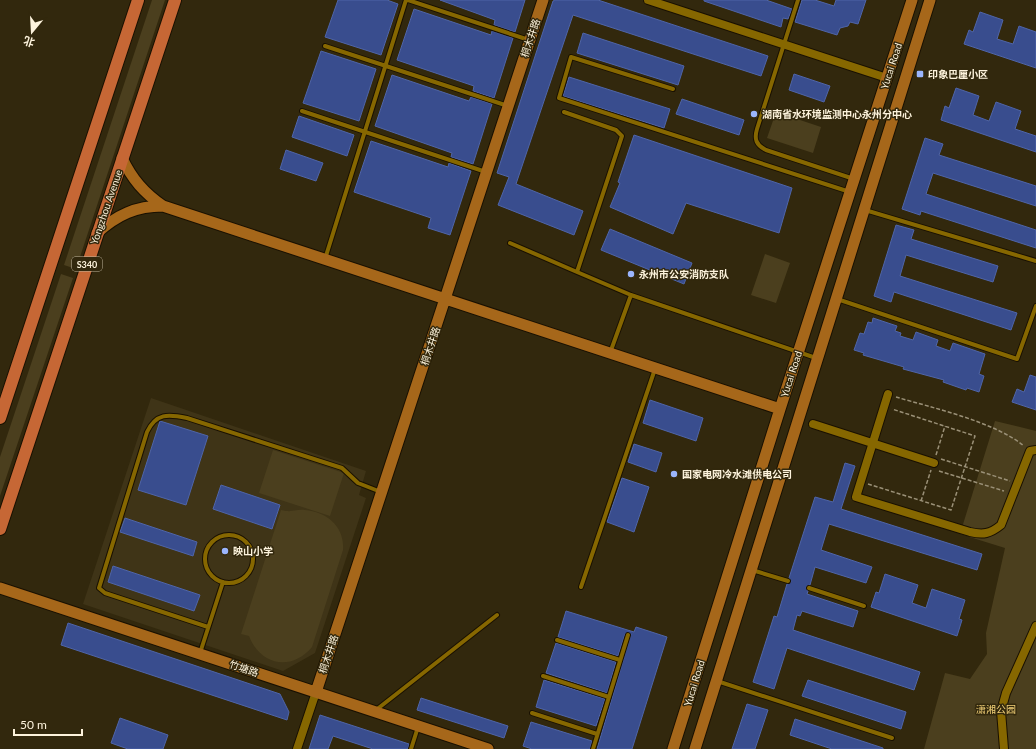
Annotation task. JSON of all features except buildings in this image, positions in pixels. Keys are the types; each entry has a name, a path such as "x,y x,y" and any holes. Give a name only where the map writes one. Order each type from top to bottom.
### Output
{"main road":[{"path":"0,418 138,0"},
{"name":"Yongzhou Avenue","path":"0,529 175,0"}],"street":[{"name":"桐木井路","path":"316,692 446,298 542,0"},
{"path":"648,0 887,78"},
{"name":"Yucai Road","path":"673,749 798,352 912,0"},
{"name":"Yucai Road","path":"695,749 930,0"},
{"path":"122,158 132,177 141,188 163,206"},
{"path":"97,233 109,222 134,209 148,206 163,206 325,260 446,298 780,410"},
{"path":"888,394 856,497 982,535 992,532 1001,525 1033,450"},
{"path":"813,424 934,463"},
{"name":"竹塘路","path":"0,588 488,749"},
{"path":"1004,749 1001,711 1006,693 1036,626"},
{"path":"297,749 316,692"}],"lane":[{"path":"325,260 364,132 407,0 530,40"},
{"path":"798,0 757,129 755,136 756,142 760,147 766,150 854,179"},
{"path":"325,46 508,106"},
{"path":"673,89 571,57 559,98 850,192"},
{"path":"302,111 486,172"},
{"path":"564,112 616,130 622,136 577,272"},
{"path":"865,210 1036,261"},
{"path":"510,243 631,295 818,359"},
{"path":"610,353 631,295"},
{"path":"837,299 1017,360 1036,306"},
{"path":"581,587 655,369"},
{"path":"208,628 105,593 99,588 147,432 152,422 159,417 168,416 187,418 342,468 358,483 382,492"},
{"path":"234,536 247,543 252,550 252,566 243,579 236,582 223,582 213,577 208,571 205,556 212,542 218,538 234,536"},
{"path":"752,570 788,581"},
{"path":"200,653 223,582"},
{"path":"809,588 864,606"},
{"path":"375,712 497,615"},
{"path":"593,749 628,635"},
{"path":"557,640 620,660"},
{"path":"543,676 609,697"},
{"path":"716,681 892,738"},
{"path":"532,713 597,734"},
{"path":"411,749 418,727"}],"path":[{"path":"888,394 996,429 1033,450"},
{"path":"934,463 1018,483"},
{"path":"934,463 1013,494"}],"shaded area":[{"name":"映山小学","path":"151,398 366,471 359,495 366,498 315,653 283,671 83,604"}],"green space":[{"path":"152,0 165,0 76,269 64,265"},
{"path":"776,112 821,127 813,153 767,138"},
{"path":"765,254 790,263 776,303 751,295"},
{"path":"61,274 73,278 0,496 0,457"},
{"name":"潇湘公园","path":"995,421 1036,431 1036,749 924,749 945,673 970,679 987,654 986,633 1005,548 960,534"},
{"path":"273,450 344,473 330,516 259,493"},
{"path":"281,510 313,511 327,517 338,528 343,542 343,550 312,647 304,655 295,660 286,662 277,662 268,659 254,646 249,636 241,634"}],"place":[{"name":"印象巴厘小区","path":"920,74"},
{"name":"湖南省水环境监测中心永州分中心","path":"754,114"},
{"name":"永州市公安消防支队","path":"631,274"},
{"name":"国家电网冷水滩供电公司","path":"674,474"},
{"name":"映山小学","path":"225,551"}]}
